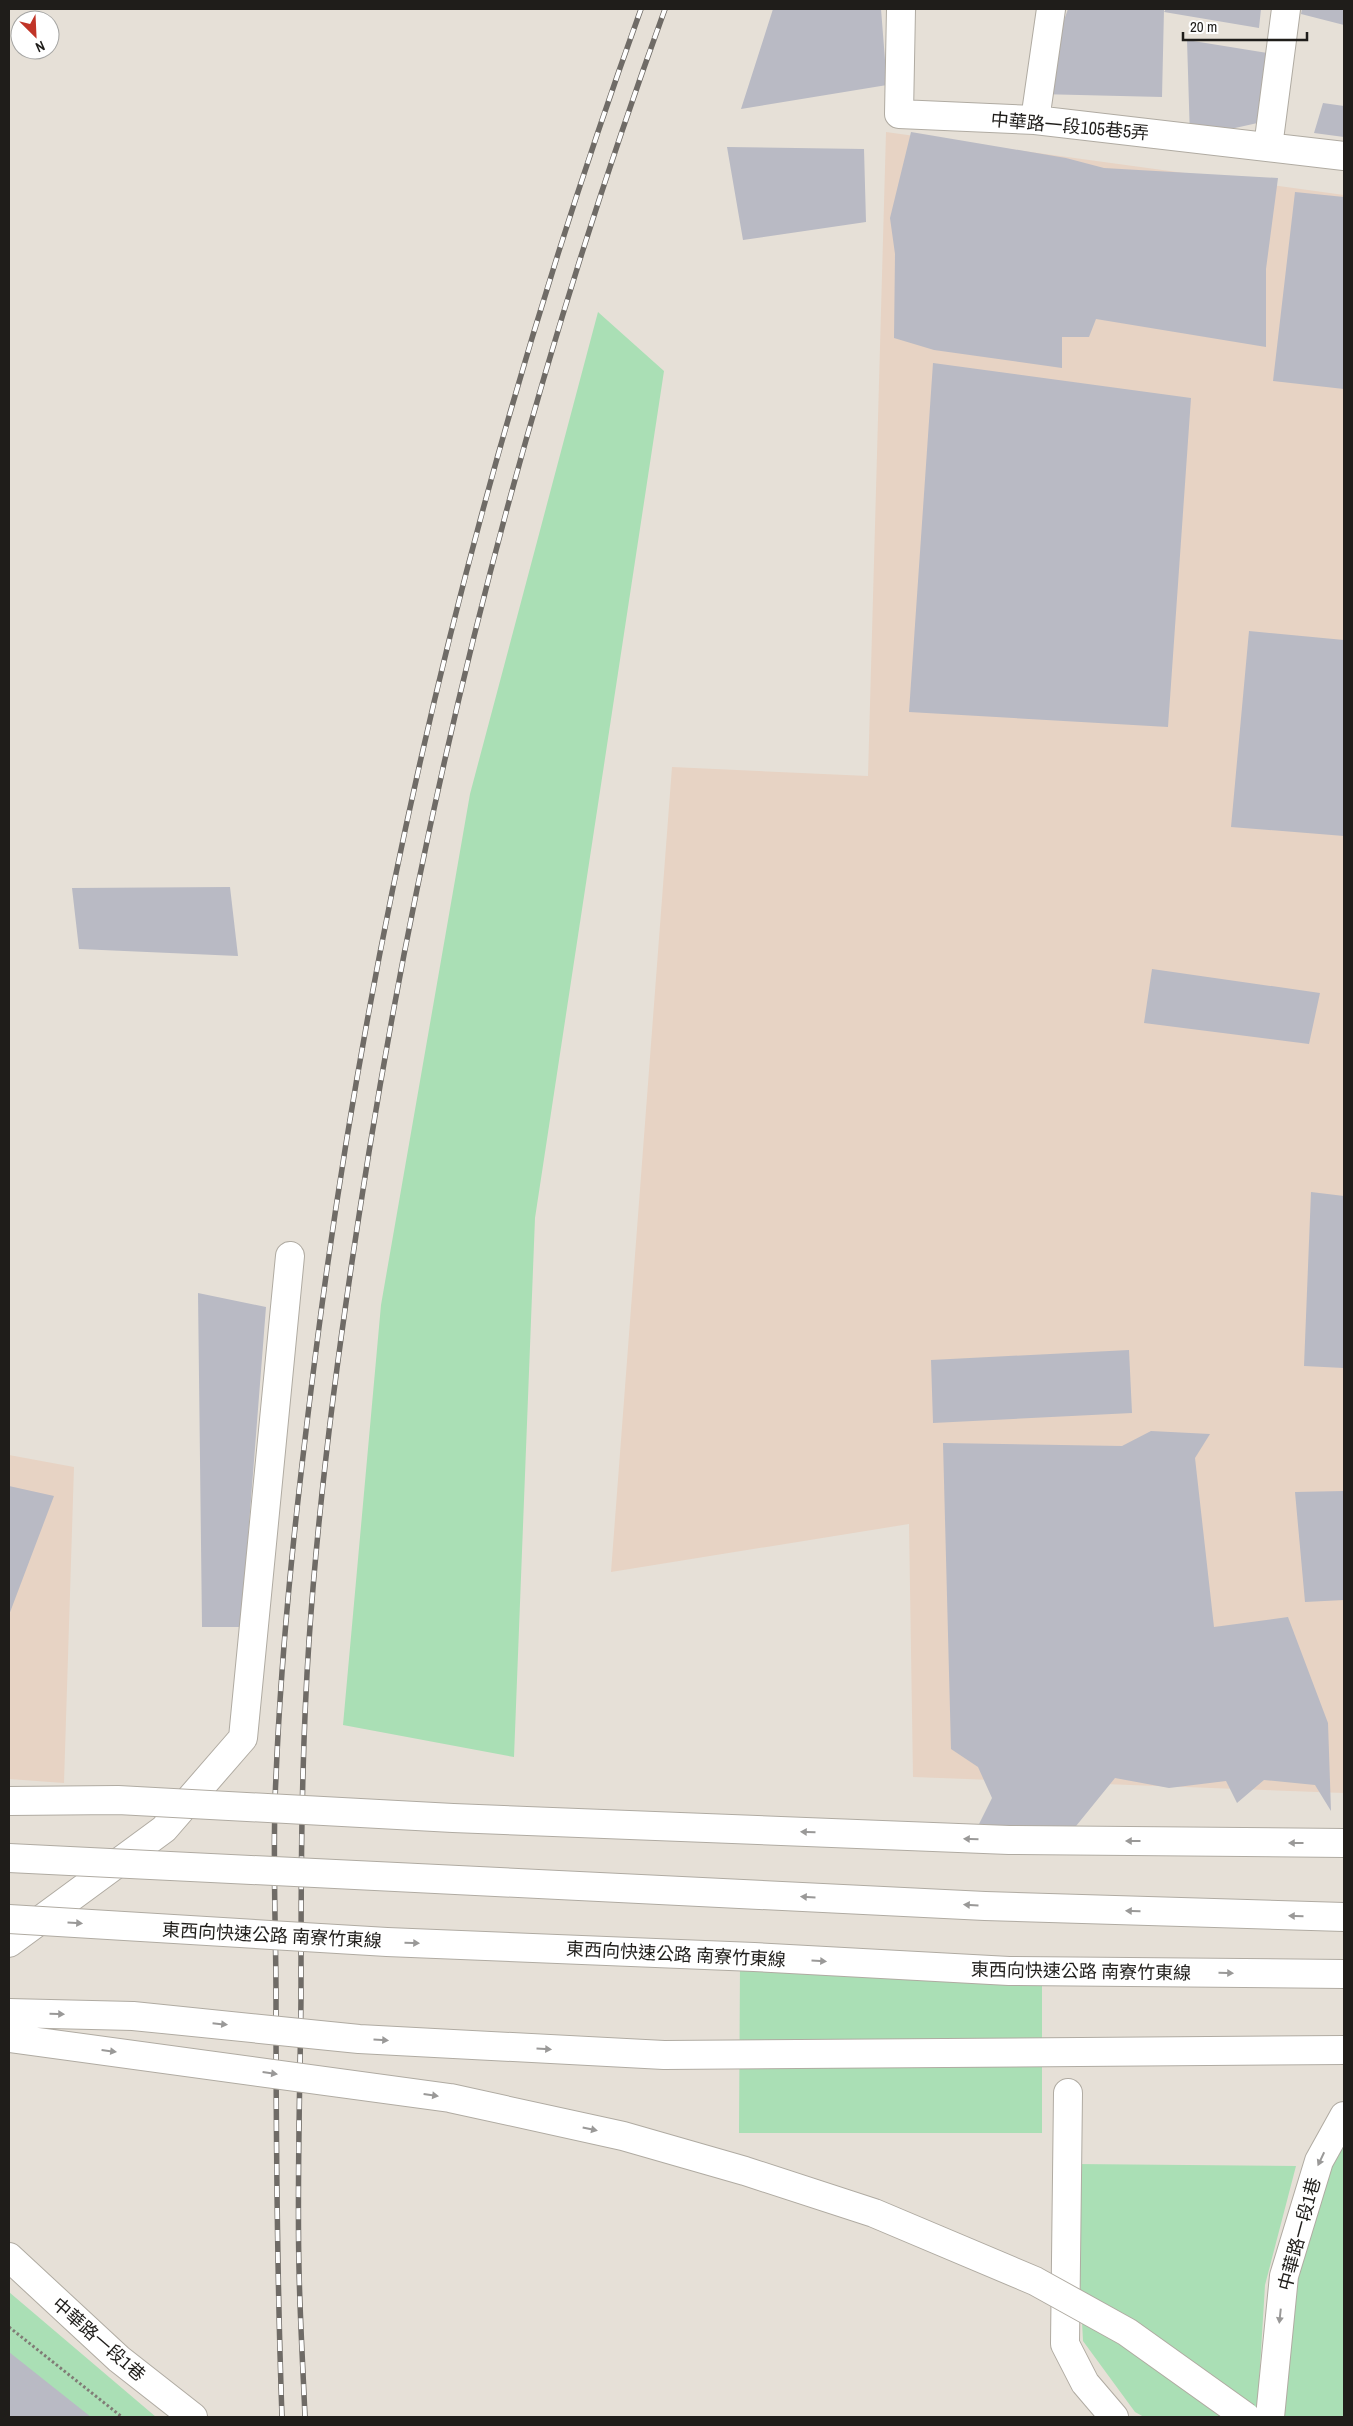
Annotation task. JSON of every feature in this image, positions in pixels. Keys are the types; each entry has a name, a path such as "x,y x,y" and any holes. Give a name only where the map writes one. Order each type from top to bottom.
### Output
{"main road":[{"name":"中華路一段105巷5弄","path":"901,9 899,114 1034,120 1344,156"},
{"path":"1034,120 1050,9"},
{"path":"1268,147 1286,9"},
{"path":"9,1943 164,1829 243,1738 290,1256"},
{"path":"9,1801 118,1800 453,1818 1009,1840 1344,1843"},
{"path":"9,1858 986,1906 1344,1917"},
{"name":"東西向快速公路 南寮竹東線","path":"9,1919 377,1941 754,1957 1009,1971 1344,1974"},
{"path":"9,2013 133,2016 358,2039 664,2056 1344,2050"},
{"path":"9,2038 450,2098 623,2136 745,2171 874,2213 1034,2281 1126,2332 1246,2417"},
{"path":"1068,2093 1065,2344 1085,2383 1114,2417"},
{"name":"中華路一段1巷","path":"1270,2417 1284,2276 1319,2161 1344,2116"},
{"name":"中華路一段1巷","path":"9,2257 119,2359 193,2417"}],"path":[{"path":"9,2327 122,2417"}],"shaded area":[{"path":"886,132 1344,195 1344,1793 913,1777 909,1524 611,1572 672,767 868,776"},
{"path":"9,1455 74,1467 64,1783 9,1779"}],"green space":[{"path":"598,312 664,371 535,1218 514,1757 343,1725 381,1305 470,794"},
{"path":"740,1964 1042,1964 1042,2133 739,2133"},
{"path":"1344,2144 1344,2417 1282,2417 1294,2277 1325,2177"},
{"path":"1074,2164 1296,2166 1265,2285 1257,2417 1144,2417 1135,2412 1083,2341"},
{"path":"9,2292 156,2417 9,2417"}],"building":[{"path":"773,9 881,9 887,85 741,109"},
{"path":"1068,9 1164,9 1162,97 1038,94"},
{"path":"1166,9 1261,9 1259,28 1164,12"},
{"path":"1302,9 1344,9 1344,25 1301,14"},
{"path":"1187,40 1280,55 1271,120 1190,138"},
{"path":"1323,103 1344,106 1344,137 1314,133"},
{"path":"911,132 1066,158 1104,168 1278,178 1266,269 1266,347 1096,319 1089,337 1062,337 1062,368 934,350 894,338 895,254 890,218"},
{"path":"727,147 864,149 866,222 743,240"},
{"path":"1295,192 1344,197 1344,389 1273,381"},
{"path":"933,363 1191,398 1168,727 909,712"},
{"path":"1249,631 1344,640 1344,836 1231,827"},
{"path":"230,887 238,956 79,949 72,888"},
{"path":"1152,969 1320,993 1309,1044 1144,1023"},
{"path":"1311,1192 1344,1196 1344,1368 1304,1366"},
{"path":"198,1293 266,1307 241,1627 202,1627"},
{"path":"1129,1350 1132,1413 933,1423 931,1360"},
{"path":"1151,1431 1210,1434 1195,1458 1214,1627 1288,1617 1328,1723 1331,1811 1315,1785 1264,1780 1237,1803 1226,1781 1169,1788 1115,1778 1072,1831 979,1824 992,1798 978,1767 951,1749 943,1443 1122,1446"},
{"path":"9,1486 54,1496 9,1615"},
{"path":"1344,1491 1344,1600 1305,1602 1295,1492"},
{"path":"9,2352 91,2417 9,2417"}],"railway":[{"path":"282,2417 279,2313 274,1860 276,1777 282,1666 298,1500 318,1335 342,1166 372,997 405,830 444,663 486,498 533,334 585,171 641,9"},
{"path":"305,2417 299,2288 298,2201 304,1730 319,1519 333,1396 350,1274 394,1006 423,861 490,573 571,289 616,149 665,9"}]}
